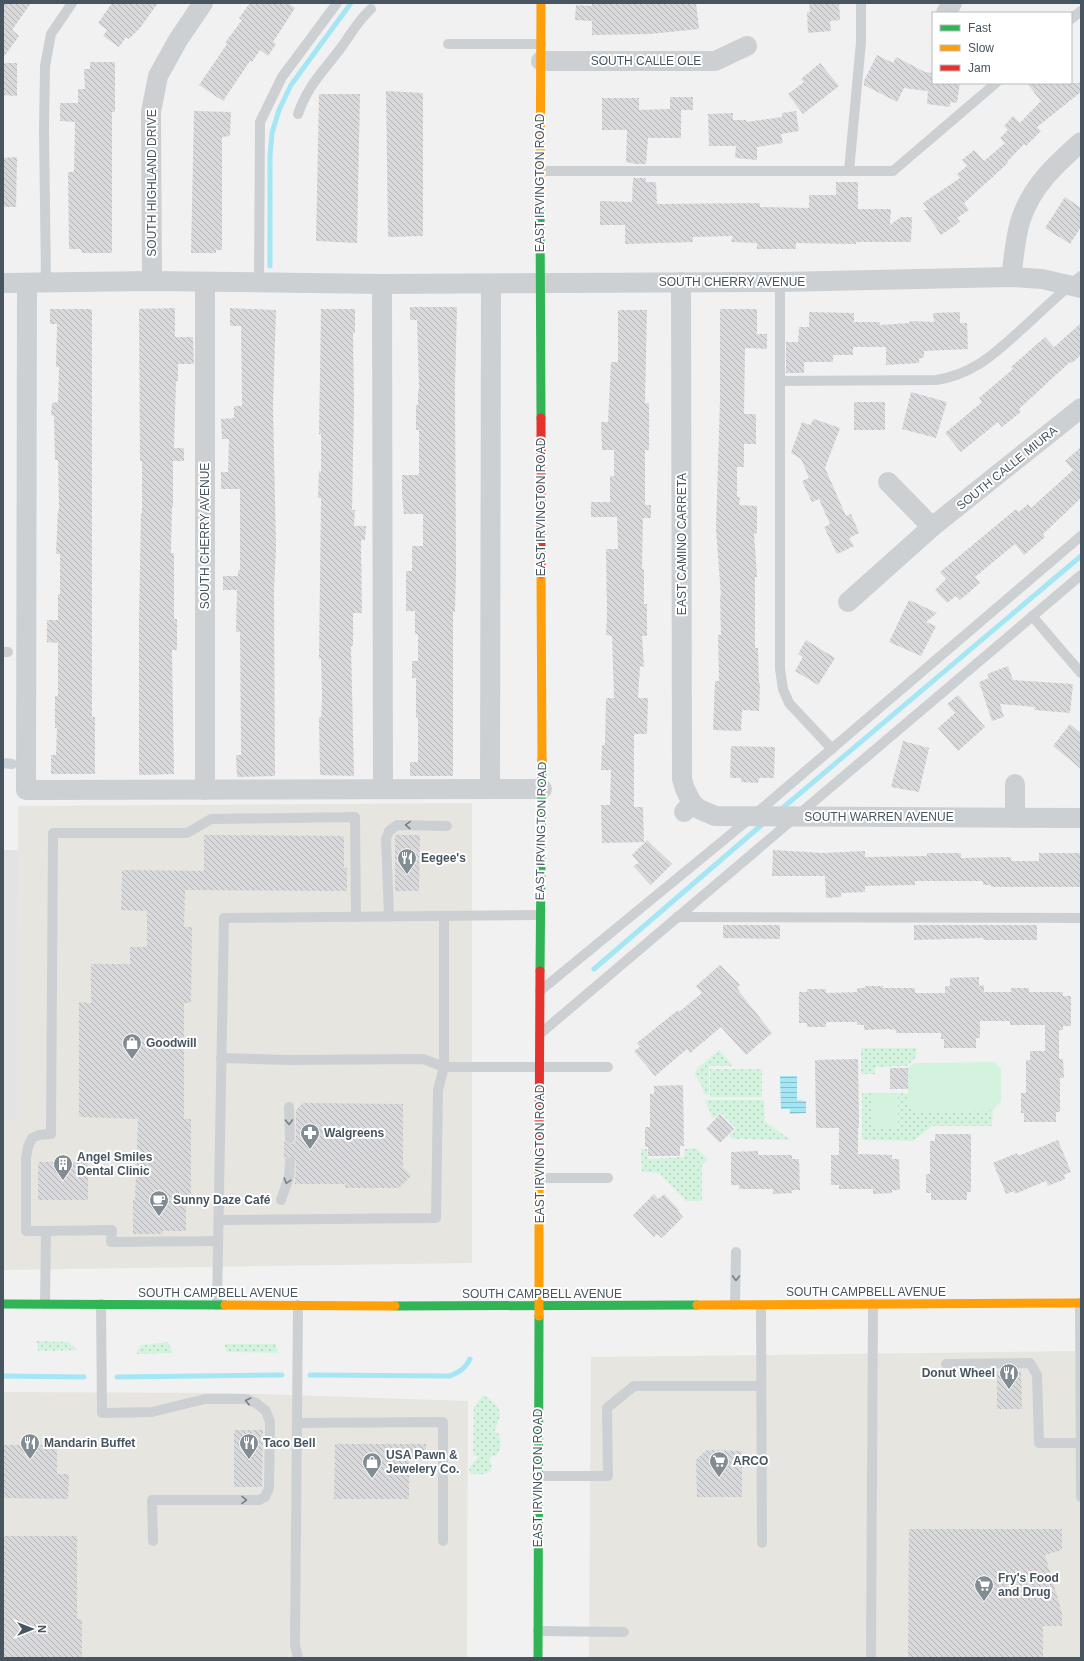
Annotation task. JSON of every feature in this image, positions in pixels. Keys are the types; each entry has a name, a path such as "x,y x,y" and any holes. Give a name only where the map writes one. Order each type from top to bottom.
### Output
{"main road":[{"name":"EAST IRVINGTON ROAD","path":"538,1658 540,915 542,788 540,284 541,3"},
{"name":"SOUTH CAMPBELL AVENUE","path":"3,1304 539,1306 1081,1303"}],"street":[{"name":"SOUTH HIGHLAND DRIVE","path":"152,281 151,112 158,76 178,40 204,3"},
{"path":"947,12 952,3"},
{"name":"SOUTH CALLE OLE","path":"541,53 715,61 747,46"},
{"path":"1011,277 1020,220 1032,194 1048,172 1081,142"},
{"name":"SOUTH CHERRY AVENUE","path":"3,283 152,281 382,284 540,284 780,282 1011,277 1078,283"},
{"path":"36,282 26,790 542,788"},
{"name":"SOUTH CHERRY AVENUE","path":"205,282 205,790"},
{"name":"EAST CAMINO CARRETA","path":"681,282 682,779 688,808"},
{"path":"382,284 383,789"},
{"path":"490,789 491,284"},
{"name":"SOUTH CALLE MIURA","path":"848,602 932,527 1081,408"},
{"path":"888,482 932,527"},
{"path":"1015,784 1015,818"},
{"name":"SOUTH WARREN AVENUE","path":"688,808 699,809 715,816 1081,818"}],"lane":[{"path":"36,282 44,130 45,66 51,34 72,3"},
{"path":"259,283 260,122 282,77 337,3"},
{"path":"849,171 861,42 861,3"},
{"path":"298,114 310,86 340,49 364,15 371,9"},
{"path":"1072,18 1081,11"},
{"path":"448,44 541,53"},
{"path":"540,171 893,171 995,84"},
{"path":"780,282 780,669 783,690 789,703 832,749"},
{"path":"780,381 936,380 951,378 971,370 989,358 1078,283"},
{"path":"540,991 753,816 1081,536"},
{"path":"540,1034 1081,575"},
{"path":"1032,616 1081,673"},
{"path":"218,1241 111,1242 112,1230 26,1231 26,1158 28,1147 32,1138 39,1135 51,1134 53,833 187,833 211,819 355,817 356,917"},
{"path":"389,916 386,839 389,831 398,825 447,826"},
{"path":"217,1305 224,918 540,915"},
{"path":"219,1220 436,1218 438,1090 444,1067 444,916"},
{"path":"677,917 1081,918"},
{"path":"221,1058 288,1060 424,1059 444,1067 608,1067"},
{"path":"289,1107 290,1138"},
{"path":"281,1200 289,1177 290,1162"},
{"path":"539,1178 608,1178"},
{"path":"45,1304 46,1231"},
{"path":"735,1305 736,1252"},
{"path":"1081,1303 1081,1498"},
{"path":"101,1304 102,1413 152,1412 205,1399 246,1399 256,1403 266,1411 270,1422 269,1488 265,1497 259,1500 152,1500 153,1541"},
{"path":"871,1658 873,1304"},
{"path":"298,1305 295,1645 298,1658"},
{"path":"761,1305 762,1543"},
{"path":"946,1364 1030,1363 1038,1375 1039,1443 1081,1443"},
{"path":"538,1476 608,1476 607,1408 634,1386 761,1386"},
{"path":"297,1423 443,1422 443,1541"},
{"path":"538,1631 624,1632"}],"shaded area":[{"path":"472,803 472,1263 3,1270 3,1119 17,1119 18,806"},
{"path":"3,850 18,850 17,1119 3,1119"},
{"path":"1081,1351 1081,1658 589,1658 591,1357"},
{"path":"3,1392 228,1393 468,1401 467,1658 3,1658"}],"green space":[{"path":"861,1048 917,1048 916,1057 907,1066 875,1067 875,1074 861,1074"},
{"path":"719,1050 733,1066 709,1066 709,1095 704,1094 702,1086 695,1076 696,1069"},
{"path":"995,1062 1001,1069 1001,1101 993,1110 917,1111 908,1102 908,1068 915,1063"},
{"path":"710,1069 762,1069 762,1097 710,1097"},
{"path":"862,1093 871,1093 872,1127 898,1127 898,1093 908,1094 908,1102 917,1111 993,1110 992,1126 932,1126 913,1141 862,1140"},
{"path":"871,1093 898,1093 898,1127 871,1127"},
{"path":"705,1100 764,1100 765,1122 791,1140 733,1139 729,1136 736,1128 721,1113 713,1119"},
{"path":"696,1148 708,1159 702,1165 702,1201 686,1201 659,1173 642,1172 641,1149 647,1149 648,1159 684,1157 685,1149"},
{"path":"37,1341 68,1342 78,1350 38,1351"},
{"path":"168,1342 173,1353 136,1354 141,1345"},
{"path":"224,1344 276,1344 278,1353 227,1352"},
{"path":"483,1395 494,1402 499,1410 499,1420 494,1432 498,1433 501,1445 498,1453 489,1458 492,1467 490,1472 478,1474 470,1473 469,1468 478,1457 473,1455 474,1407"}],"water":[{"path":"780,1076 797,1076 797,1100 806,1101 806,1113 790,1114 790,1109 781,1109"}],"building":[{"path":"3,3 31,3 12,30 19,36 3,58"},
{"path":"112,3 158,3 140,28 129,39 126,37 119,47 103,36 107,30 98,23"},
{"path":"250,3 288,3 295,8 273,42 276,44 268,56 260,50 252,62 250,61 223,101 199,85 227,44 225,43 242,20 239,18"},
{"path":"592,3 696,3 699,29 650,34 592,35 592,21 575,20 576,5 592,6"},
{"path":"809,3 839,3 840,20 830,21 831,31 808,33 807,12 810,12"},
{"path":"877,55 893,63 896,57 925,72 932,73 932,84 960,84 957,103 950,102 950,107 927,104 928,91 904,88 897,102 864,85 864,81"},
{"path":"90,62 115,62 115,112 112,112 112,253 82,253 81,249 69,249 68,172 74,172 75,122 60,121 60,103 78,103 78,89 85,89 84,69 90,69"},
{"path":"3,63 17,63 17,96 3,95"},
{"path":"820,63 839,86 803,114 788,94 804,82 801,79"},
{"path":"1081,83 1081,92 1037,127 1041,131 1026,146 1024,144 1007,162 1008,163 964,203 969,210 957,218 960,222 941,235 924,210 928,210 923,203 960,178 957,174 967,166 962,160 974,150 984,161 1005,143 1000,138 1008,130 1004,126 1013,116 1020,123 1041,101 1028,84"},
{"path":"386,91 423,93 423,236 388,237"},
{"path":"319,94 360,94 357,243 316,241"},
{"path":"670,97 693,97 693,110 681,110 681,138 648,138 646,164 633,164 626,162 627,130 602,130 602,98 639,98 639,110 670,109"},
{"path":"194,111 231,112 230,136 222,137 222,250 216,250 216,253 191,253"},
{"path":"796,111 799,131 781,134 783,143 757,147 757,160 735,158 736,146 709,146 708,114 733,113 733,120 746,120 746,122 782,117 782,113"},
{"path":"17,157 16,207 3,207 3,158"},
{"path":"633,178 646,178 646,182 656,182 657,204 760,203 760,207 809,208 809,195 836,195 836,182 858,182 858,209 891,209 890,225 901,217 912,217 911,242 856,242 856,244 796,243 796,249 757,249 757,243 731,242 733,236 693,237 693,242 625,244 625,225 600,225 600,201 632,202"},
{"path":"1065,197 1081,208 1081,227 1070,244 1045,228"},
{"path":"410,307 457,307 455,385 456,572 455,612 453,612 453,776 410,776 410,762 418,762 416,678 412,678 412,661 418,661 418,634 415,634 415,611 406,611 406,571 412,571 412,546 423,546 423,514 404,514 402,495 402,475 419,475 419,430 416,430 416,405 418,405 419,390 417,320 410,320"},
{"path":"175,308 175,337 193,337 194,364 178,364 178,381 176,381 174,448 184,448 184,461 173,461 171,553 174,553 174,619 177,619 177,650 172,650 174,774 139,775 139,619 142,461 140,461 139,309"},
{"path":"230,308 276,310 273,406 276,547 274,590 275,776 237,777 236,755 241,755 240,632 236,632 237,590 223,590 223,576 238,576 238,570 240,570 240,489 221,489 221,472 228,472 229,439 222,439 221,419 234,418 234,406 242,406 241,326 230,326"},
{"path":"50,309 92,309 92,717 95,717 95,774 51,774 51,755 56,755 57,728 55,728 55,696 58,696 58,643 47,642 47,620 58,620 58,594 60,594 60,554 56,554 59,510 58,460 55,460 54,416 51,415 52,403 58,402 59,367 56,367 57,324 50,324"},
{"path":"321,309 355,309 355,333 353,333 354,404 352,510 355,510 354,526 366,526 365,540 361,540 362,613 353,613 353,646 351,646 354,776 320,775 319,717 321,717 322,698 321,659 319,659 321,498 318,498 319,471 321,472 321,434 319,434"},
{"path":"720,309 757,309 757,334 767,334 767,349 745,348 744,414 756,414 756,444 744,444 744,467 737,467 737,497 740,497 739,505 757,506 757,534 754,533 757,577 755,577 755,648 758,648 760,683 759,711 742,710 741,731 713,730 715,681 719,681 718,635 721,635 721,596 716,529 720,400"},
{"path":"618,310 647,310 645,403 649,403 649,450 645,450 645,505 651,505 651,518 643,518 642,569 644,569 644,604 647,604 647,636 642,636 644,667 640,666 638,698 648,698 647,734 634,734 634,807 643,807 644,842 602,843 601,805 610,805 611,770 601,770 602,745 605,745 606,698 614,698 612,636 606,635 606,549 618,549 617,517 591,517 591,502 610,502 610,476 614,476 614,450 602,450 601,422 608,422 611,362 618,362"},
{"path":"809,312 854,313 854,322 880,322 880,325 909,323 910,321 934,322 933,313 960,312 960,323 967,323 968,349 924,351 924,357 919,359 919,363 886,365 886,347 853,347 853,355 833,355 833,362 804,362 804,373 786,373 786,342 798,342 799,327 809,327"},
{"path":"1081,323 1081,355 1072,363 1070,362 1019,409 1021,412 1002,427 998,422 961,452 945,433 982,402 979,398 1013,369 1011,367 1045,337 1054,347"},
{"path":"911,392 947,402 936,438 902,429"},
{"path":"854,402 885,402 885,430 854,430"},
{"path":"814,419 840,428 825,468 846,516 851,514 859,533 849,538 854,546 837,554 824,527 830,524 819,499 812,502 802,481 809,478 801,459 791,453 802,422 810,425"},
{"path":"1081,447 1081,498 1043,534 1045,537 1024,555 1015,544 975,577 980,583 960,600 956,596 947,603 935,590 946,579 940,572 1016,509 1019,512 1028,504 1031,508 1073,470 1065,461"},
{"path":"909,600 937,613 926,622 936,626 921,656 889,642"},
{"path":"806,640 835,658 818,685 795,671 803,657 798,654"},
{"path":"1008,666 1013,680 1073,684 1070,713 1034,710 1035,707 1000,704 1004,717 992,721 979,682 989,678 987,674"},
{"path":"958,695 985,727 958,751 938,728 955,713 947,704"},
{"path":"1070,724 1081,733 1081,769 1053,746"},
{"path":"903,741 929,748 919,792 891,787"},
{"path":"731,746 775,747 774,778 759,778 758,783 741,782 741,778 730,778"},
{"path":"204,835 344,836 344,868 347,868 347,891 185,890 184,927 192,927 191,1003 184,1003 184,1119 191,1119 191,1196 186,1196 186,1231 163,1231 163,1234 133,1234 133,1200 135,1200 138,1119 79,1117 79,1002 91,1003 91,964 130,964 130,947 147,947 147,911 121,910 122,870 204,871"},
{"name":"Eegee's","path":"395,835 420,835 419,891 395,891"},
{"path":"647,840 672,864 651,885 633,866 639,863 632,855"},
{"path":"773,850 824,853 865,851 865,857 927,856 927,853 961,853 961,858 1011,857 1011,861 1039,861 1039,853 1081,853 1081,887 991,887 991,885 983,885 983,881 915,881 915,885 865,886 865,892 841,893 841,897 826,898 825,876 772,876"},
{"path":"723,925 780,925 780,939 723,938"},
{"path":"914,925 1037,925 1037,940 984,940 983,938 914,940"},
{"path":"720,965 740,985 737,988 741,994 772,1033 746,1055 721,1027 690,1053 687,1049 655,1076 634,1051 640,1047 637,1043 702,993 696,986"},
{"path":"979,977 979,986 984,985 984,992 1011,992 1011,988 1029,988 1029,992 1063,992 1063,996 1071,996 1071,1026 1063,1026 1063,1030 1059,1030 1059,1059 1063,1059 1064,1078 1060,1078 1060,1112 1056,1112 1056,1122 1024,1122 1024,1113 1021,1113 1021,1093 1026,1093 1026,1060 1030,1060 1030,1051 1045,1051 1045,1025 1010,1025 1010,1021 980,1021 980,1038 976,1038 976,1048 944,1048 944,1039 941,1039 941,1033 896,1033 896,1030 889,1029 864,1030 864,1025 857,1025 857,1022 826,1022 826,1027 807,1027 807,1023 799,1023 799,992 807,992 807,989 826,989 826,993 857,992 857,988 865,988 865,986 883,986 883,988 915,988 915,993 945,993 945,986 950,986 950,978"},
{"path":"858,1059 858,1154 892,1155 892,1159 899,1159 900,1190 892,1190 892,1193 873,1194 873,1189 839,1189 839,1185 831,1185 831,1155 839,1155 839,1128 816,1128 815,1060"},
{"path":"890,1068 908,1068 908,1089 890,1089"},
{"path":"683,1085 684,1146 680,1146 680,1156 648,1156 648,1147 645,1147 645,1127 650,1127 650,1094 654,1094 654,1086"},
{"name":"Walgreens","path":"303,1103 403,1104 403,1168 411,1176 399,1188 345,1188 345,1184 295,1184 296,1160 290,1156 284,1159 284,1141 291,1144 296,1141 296,1110"},
{"path":"720,1114 734,1129 720,1143 706,1129"},
{"path":"935,1134 971,1134 971,1192 967,1192 967,1200 931,1200 931,1193 926,1193 926,1174 930,1174 930,1141 935,1141"},
{"path":"1058,1140 1071,1172 1064,1175 1065,1179 1048,1186 1046,1181 1015,1194 1014,1191 1006,1194 993,1163 1017,1153 1018,1156"},
{"path":"758,1151 758,1155 792,1155 792,1159 799,1159 800,1190 792,1190 792,1193 773,1194 773,1189 739,1189 739,1185 731,1185 731,1152"},
{"name":"Angel Smiles Dental Clinic","path":"38,1162 88,1162 88,1200 38,1200"},
{"path":"654,1194 658,1199 664,1194 679,1210 678,1211 683,1217 662,1238 657,1234 654,1237 633,1215"},
{"name":"Donut Wheel","path":"997,1371 1021,1371 1022,1409 997,1409"},
{"path":"234,1430 263,1430 262,1487 234,1487"},
{"name":"USA Pawn & Jewelery Co.","path":"335,1444 426,1444 426,1459 409,1459 409,1499 334,1499"},
{"name":"Mandarin Buffet","path":"3,1445 57,1445 57,1474 69,1474 68,1499 3,1498"},
{"name":"ARCO","path":"707,1450 742,1451 742,1497 697,1497 696,1460"},
{"name":"Fry's Food and Drug","path":"909,1529 1062,1529 1062,1550 1045,1555 1062,1613 1062,1626 1043,1626 1043,1658 908,1658"},
{"path":"3,1536 77,1536 77,1619 82,1619 82,1658 3,1658"}],"waterway":[{"path":"270,266 270,156 272,133 279,110 291,85 351,3"},
{"path":"779,811 1081,556"},
{"path":"594,969 765,822"},
{"path":"310,1375 450,1376 462,1370 470,1359"},
{"path":"117,1377 282,1375"},
{"path":"3,1376 84,1377"}],"traffic: fast":[{"path":"540,208 541,418"},
{"path":"540,971 542,760"},
{"path":"3,1304 225,1305"},
{"path":"395,1306 697,1305"},
{"path":"538,1658 539,1316"}],"traffic: slow":[{"path":"540,208 541,3"},
{"path":"541,574 542,760"},
{"path":"539,1158 539,1316"},
{"path":"697,1305 1081,1303"},
{"path":"225,1305 395,1306"}],"traffic: jam":[{"path":"541,418 541,574"},
{"path":"539,1158 540,971"}],"place":[{"name":"Eegee's","path":"407,875"},
{"name":"Goodwill","path":"132,1060"},
{"name":"Walgreens","path":"310,1150"},
{"name":"Angel Smiles Dental Clinic","path":"63,1181"},
{"name":"Sunny Daze Café","path":"159,1217"},
{"name":"Donut Wheel","path":"1009,1390"},
{"name":"Mandarin Buffet","path":"30,1460"},
{"name":"Taco Bell","path":"249,1460"},
{"name":"ARCO","path":"719,1478"},
{"name":"USA Pawn & Jewelery Co.","path":"372,1479"},
{"name":"Fry's Food and Drug","path":"984,1602"}]}
